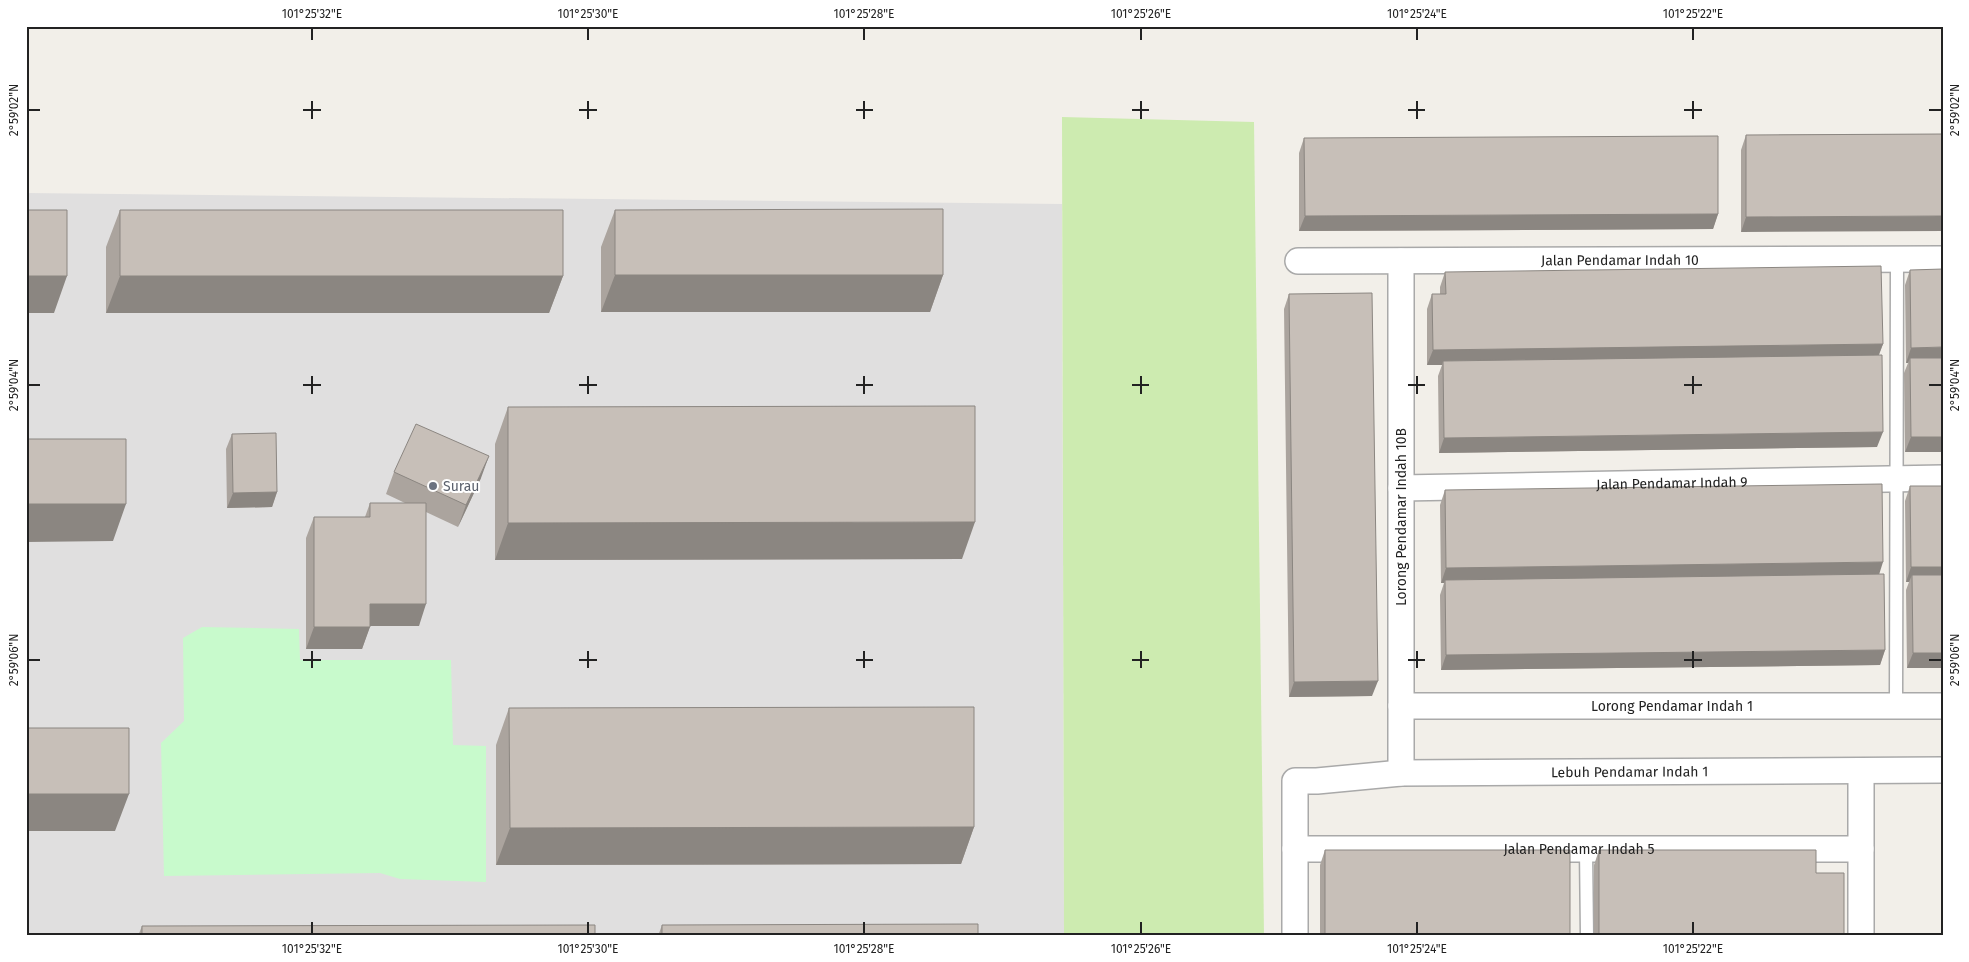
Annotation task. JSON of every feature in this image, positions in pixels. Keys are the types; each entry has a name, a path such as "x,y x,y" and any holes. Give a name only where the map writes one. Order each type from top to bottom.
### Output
{"street":[{"name":"Jalan Pendamar Indah 10","path":"1298,262 1943,259"},
{"name":"Lorong Pendamar Indah 10B","path":"1401,261 1402,773"},
{"name":"Jalan Pendamar Indah 9","path":"1402,488 1943,478"},
{"name":"Lorong Pendamar Indah 1","path":"1402,706 1943,706"},
{"name":"Lebuh Pendamar Indah 1","path":"1295,849 1295,781 1317,781 1402,773 1943,770"},
{"path":"1861,771 1861,936"},
{"name":"Jalan Pendamar Indah 5","path":"1295,849 1861,848"},
{"path":"1295,849 1296,936"}],"lane":[{"path":"1896,706 1897,259"},
{"path":"1586,848 1587,936"}],"shaded area":[{"path":"26,193 1062,204 1064,936 26,936"}],"green space":[{"path":"1062,117 1254,122 1264,936 1064,936"},
{"path":"202,627 299,629 300,660 451,660 453,745 486,746 486,882 400,879 380,873 164,876 161,743 184,721 183,638"}],"building":[{"path":"1943,134 1943,216 1746,217 1746,135"},
{"path":"1718,136 1718,214 1305,216 1304,138"},
{"path":"943,209 943,275 615,275 615,210"},
{"path":"26,210 67,210 67,276 26,276"},
{"path":"120,210 563,210 563,276 120,276"},
{"path":"1881,266 1883,344 1433,350 1432,294 1446,294 1445,272"},
{"path":"1943,269 1943,347 1911,348 1910,270"},
{"path":"1372,293 1378,681 1294,682 1289,294"},
{"path":"1882,355 1883,432 1444,438 1443,361"},
{"path":"1910,358 1943,358 1943,437 1911,437"},
{"path":"975,406 975,522 508,523 508,407"},
{"path":"416,424 489,456 466,505 394,472"},
{"path":"276,433 277,492 233,493 232,434"},
{"path":"26,439 126,439 126,504 26,504"},
{"path":"1882,484 1883,562 1446,568 1445,490"},
{"path":"1910,486 1943,486 1943,567 1911,567"},
{"path":"370,503 426,503 426,604 370,604 370,627 314,627 314,517 370,517"},
{"path":"1884,574 1885,650 1446,655 1445,580"},
{"path":"1912,575 1943,575 1943,653 1913,653"},
{"path":"974,707 974,827 510,828 509,708"},
{"path":"26,728 129,728 129,794 26,794"},
{"path":"1325,850 1570,850 1570,934 1325,934"},
{"path":"1599,850 1816,850 1816,873 1844,873 1844,934 1599,934"},
{"path":"978,924 978,936 662,936 662,925"},
{"path":"595,925 595,936 142,936 142,926"}],"place":[{"name":"Surau","path":"433,486"}]}
